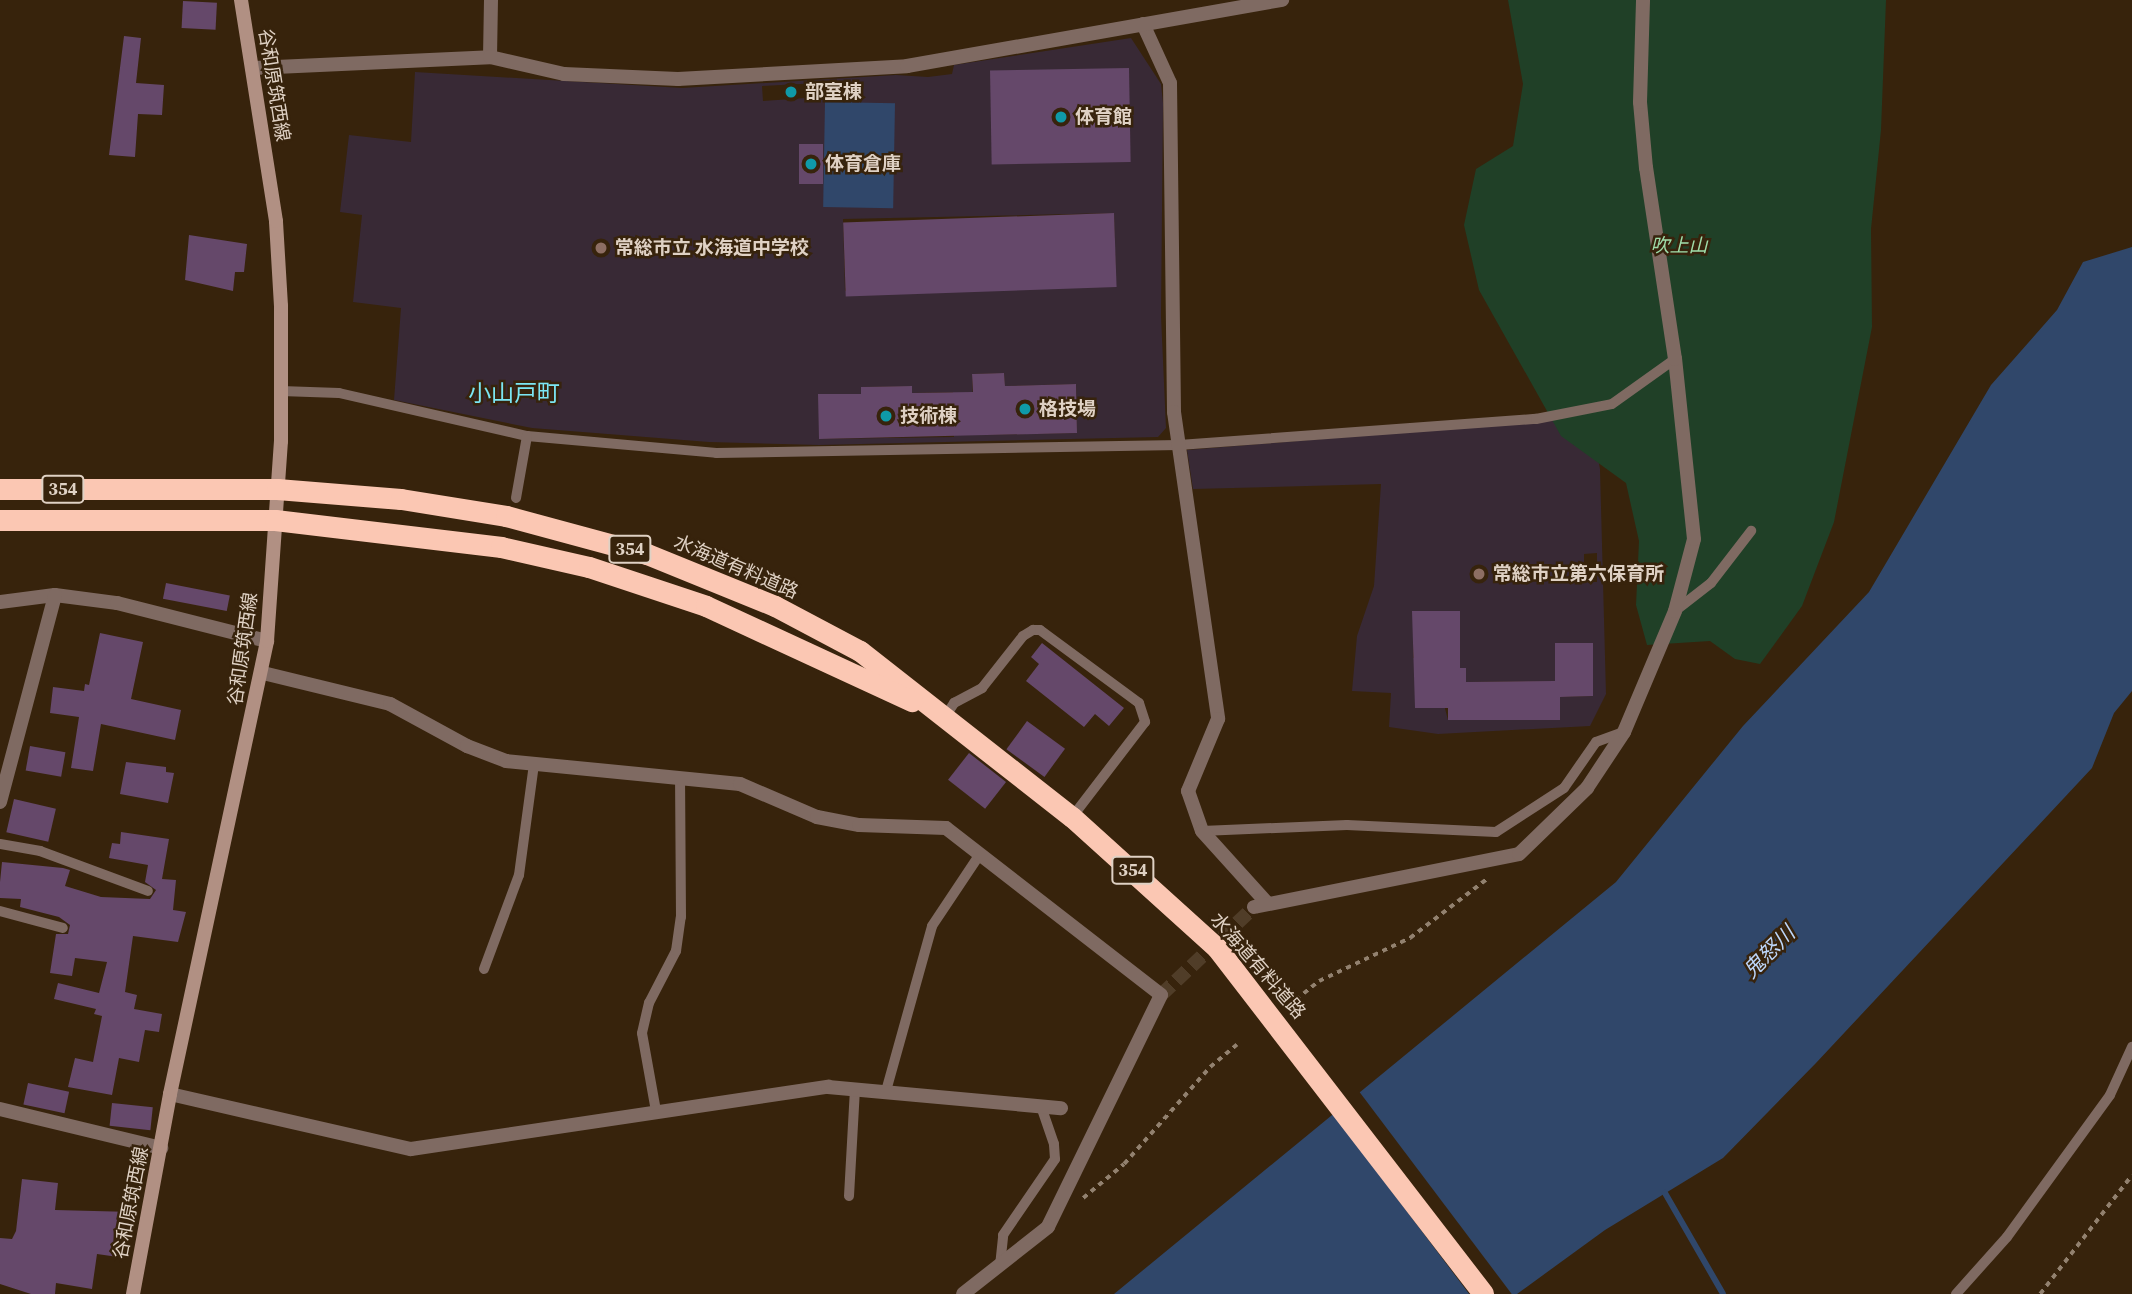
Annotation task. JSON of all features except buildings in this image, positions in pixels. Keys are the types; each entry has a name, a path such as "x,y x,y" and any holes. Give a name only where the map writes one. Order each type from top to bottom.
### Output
{"highway":[{"name":"354","path":"0,489 277,489"},
{"name":"水海道有料道路","path":"277,489 401,499 506,516 647,554 775,607 860,650 1072,817 1217,948 1298,1048 1483,1294"},
{"name":"354","path":"0,520 275,520"},
{"name":"水海道有料道路","path":"275,520 457,539 635,580 730,616 945,717"}],"main road":[{"name":"谷和原筑西線","path":"133,1294 170,1094 263,673 267,641 281,391 276,221 241,0"}],"street":[{"path":"489,57 491,0"},
{"path":"252,68 489,57 564,74 678,79 906,65 1282,0"},
{"path":"1143,24 1170,83 1174,398 1218,719 1188,791 1202,831 1261,905 1519,854 1587,788 1624,732 1675,611 1695,540 1675,359 1646,168 1640,102 1643,0"},
{"path":"0,602 55,595 117,603 267,641"},
{"path":"0,802 55,595"},
{"path":"263,673 390,704 467,746 506,761 740,784 817,817 859,825 946,828 1161,995 1048,1227 963,1294"},
{"path":"170,1094 411,1149 828,1087 1061,1108"},
{"path":"0,1109 162,1148"}],"lane":[{"path":"281,391 339,393 527,436 716,453 1179,445 1536,419 1612,404 1675,359"},
{"path":"516,498 527,436"},
{"path":"1675,611 1711,583 1751,531"},
{"path":"945,717 954,703 982,688 1023,636 1040,629 1139,703 1145,722 1072,817"},
{"path":"1202,831 1347,825 1496,832 1564,788 1596,742 1624,732"},
{"path":"484,969 519,875 534,764"},
{"path":"656,1111 642,1033 649,1003 676,951 679,928 680,778"},
{"path":"0,844 40,851 148,891"},
{"path":"886,1091 932,926 980,854"},
{"path":"0,911 63,928"},
{"path":"1956,1294 2007,1237 2110,1095 2132,1047"},
{"path":"849,1196 855,1089"},
{"path":"1000,1266 1003,1235 1055,1159 1054,1144 1041,1107"}],"path":[{"path":"1288,1007 1319,981 1410,938 1519,854"},
{"path":"1076,1203 1124,1164 1210,1067 1237,1044"},
{"path":"2040,1294 2132,1175"}],"shaded area":[{"name":"常総市立 水海道中学校","path":"1131,38 1161,84 1161,316 1166,428 1158,437 819,445 709,442 532,428 394,400 401,308 353,302 362,215 340,212 349,135 411,142 415,72 682,88 896,75 928,77 952,74 954,65","holes":["819,83 820,97 763,101 762,86","799,144 823,144 823,184 799,183","1114,213 1116,286 845,291 843,219","1004,373 1005,386 1076,384 1077,433 974,435 972,374","912,386 912,393 953,392 954,437 819,439 819,395 861,394 862,387"]},
{"name":"常総市立第六保育所","path":"1590,417 1600,469 1606,694 1590,726 1438,734 1389,727 1391,693 1352,691 1357,636 1374,586 1381,484 1193,489 1187,450","holes":["1597,553 1597,582 1584,582 1584,554","1413,611 1460,611 1460,657 1455,668 1466,668 1466,682 1555,681 1555,644 1592,643 1593,696 1560,697 1560,720 1448,720 1432,659 1413,658"]}],"green space":[{"name":"吹上山","path":"1508,0 1886,0 1881,130 1871,229 1872,327 1834,522 1802,606 1760,664 1735,659 1710,641 1647,645 1636,605 1639,541 1626,483 1561,436 1479,290 1464,225 1476,169 1513,146 1523,84"}],"water":[{"path":"825,102 895,103 893,208 823,207"},
{"name":"鬼怒川","path":"2132,247 2132,691 2114,713 2092,768 1816,1063 1723,1158 1605,1230 1517,1294 1114,1294 1616,882 1743,726 1869,592 1991,385 2057,310 2083,262"}],"pier":[{"path":"1358,1090 1512,1294 1469,1294 1331,1110"}],"waterway":[{"path":"1665,1193 1723,1294"}],"tunnel":[{"path":"1161,995 1254,907"}],"place":[{"name":"部室棟","path":"791,92"},
{"name":"体育館","path":"1061,117"},
{"name":"体育倉庫","path":"811,164"},
{"name":"常総市立 水海道中学校","path":"601,248"},
{"name":"格技場","path":"1025,409"},
{"name":"技術棟","path":"886,416"},
{"name":"常総市立第六保育所","path":"1479,574"}],"district":[{"name":"小山戸町","path":"514,393"}]}
